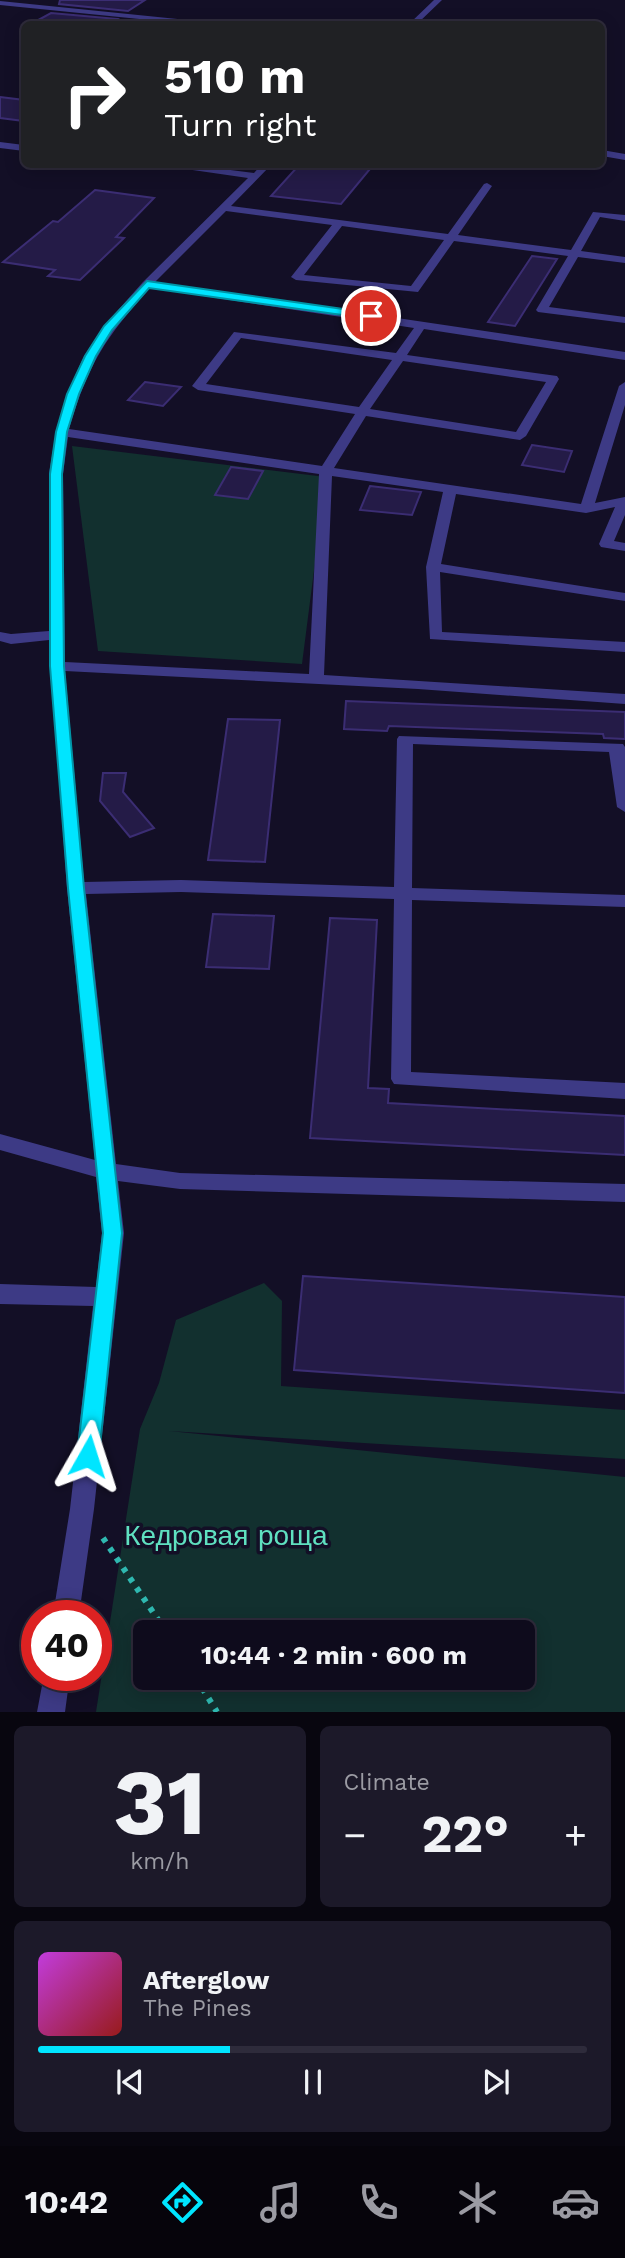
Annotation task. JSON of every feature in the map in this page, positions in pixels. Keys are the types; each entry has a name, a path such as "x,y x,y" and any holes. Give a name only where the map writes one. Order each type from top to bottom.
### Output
{"street":[{"path":"416,21 438,0"},
{"path":"0,3 177,21"},
{"path":"0,145 21,148"},
{"path":"605,154 625,157"},
{"path":"226,168 262,170"},
{"path":"68,1600 82,1509 113,1233 76,888 57,666 56,474 62,432 73,394 90,356 108,328 147,284 262,170"},
{"path":"340,222 296,277 414,290 487,186"},
{"path":"223,208 625,260"},
{"path":"625,218 597,214 542,310 625,320"},
{"path":"147,284 625,356"},
{"path":"316,678 326,471 362,412 422,324"},
{"path":"238,334 552,379 520,436 362,412 198,386 238,334"},
{"path":"586,509 625,386"},
{"path":"62,432 586,509 624,501"},
{"path":"450,489 433,567 435,636 625,647"},
{"path":"624,501 606,544 625,547"},
{"path":"433,567 625,597"},
{"path":"0,636 11,639 56,635"},
{"path":"57,666 316,678 625,699"},
{"path":"625,807 617,747 405,739 401,1079 625,1091"},
{"path":"76,888 181,886 625,901"},
{"path":"0,1142 106,1171 180,1181 625,1193"},
{"path":"0,1294 106,1297"},
{"path":"51,1712 54,1691"}],"path":[{"path":"82,1509 136,1583 159,1620"},
{"path":"203,1690 217,1712"}],"green space":[{"path":"72,446 326,477 302,664 98,651"},
{"name":"Кедровая роща","path":"264,1283 282,1301 281,1386 625,1410 625,1459 169,1431 625,1477 625,1712 96,1712 99,1691 112,1691 112,1609 140,1429 159,1383 176,1320"}],"building":[{"path":"60,0 145,0 128,11 59,4"},
{"path":"51,13 117,19 114,21 36,21"},
{"path":"0,97 21,100 21,121 0,118"},
{"path":"296,168 370,169 341,204 271,196"},
{"path":"95,190 154,198 116,237 124,238 80,280 48,276 55,270 3,262 53,221 58,222"},
{"path":"532,256 557,259 515,326 488,322"},
{"path":"145,382 181,387 163,406 128,400"},
{"path":"532,445 572,451 564,472 522,465"},
{"path":"231,467 263,471 248,499 215,495"},
{"path":"370,486 421,492 412,515 360,510"},
{"path":"346,701 625,712 625,739 604,738 603,734 389,726 387,731 344,729"},
{"path":"228,719 280,720 265,862 208,860"},
{"path":"103,773 126,773 123,792 154,828 130,837 100,801"},
{"path":"213,914 274,916 269,969 206,967"},
{"path":"330,918 377,920 368,1088 389,1089 388,1103 625,1116 625,1155 310,1138"},
{"path":"303,1276 625,1297 625,1393 294,1370"}],"route":[{"path":"88,1456 113,1233 76,888 57,666 56,474 62,432 73,394 90,356 108,328 147,284 371,316"}]}
